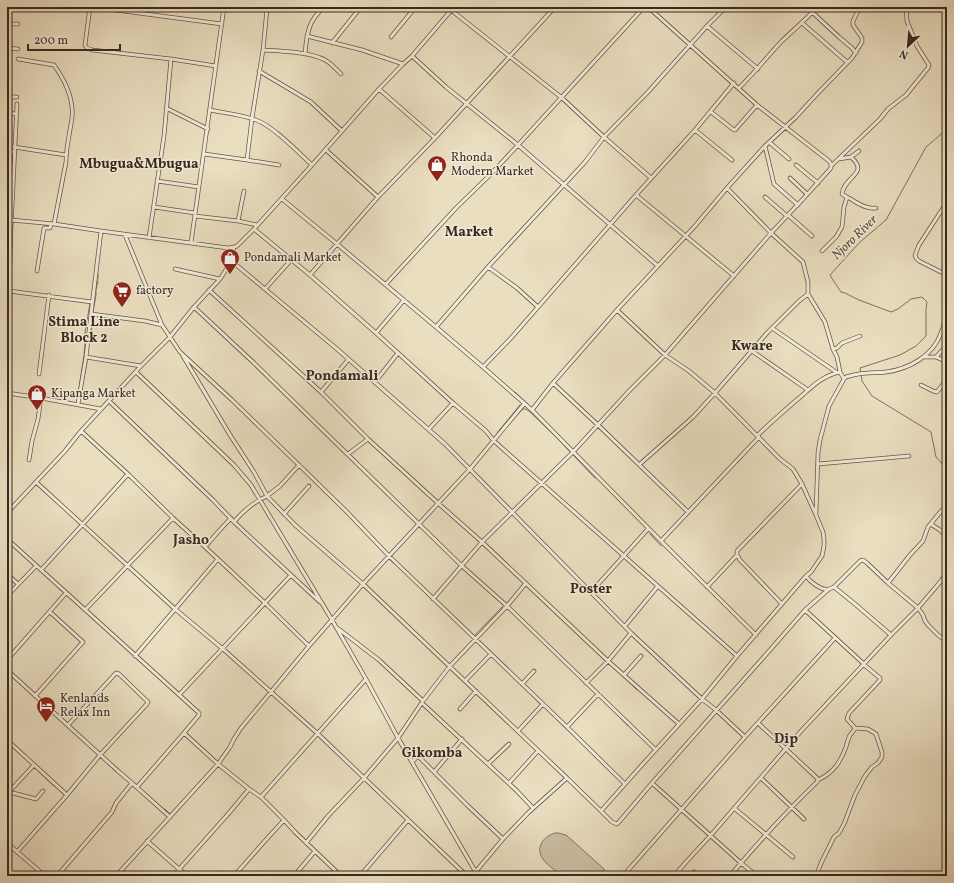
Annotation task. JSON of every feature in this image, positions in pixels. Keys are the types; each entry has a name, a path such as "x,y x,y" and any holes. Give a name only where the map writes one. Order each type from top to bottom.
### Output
{"street":[{"path":"90,7 85,45 87,48 92,50 216,66"},
{"path":"93,7 113,8 222,24"},
{"path":"191,243 224,7"},
{"path":"247,160 268,8 249,7"},
{"path":"305,54 310,25 323,7"},
{"path":"332,42 361,7"},
{"path":"11,220 53,224 228,248 237,246 282,199 378,89 412,56 454,7"},
{"path":"310,275 378,197 435,138 555,7"},
{"path":"386,284 456,208 491,174 562,98 644,7"},
{"path":"648,7 757,105 829,161 831,166"},
{"path":"436,327 488,267 585,162 604,137 648,92 726,7"},
{"path":"739,88 758,69 781,42 817,7"},
{"path":"532,410 553,383 617,310 704,216 768,142 799,114 856,52 862,42 862,38 853,27 853,23 860,7"},
{"path":"433,599 482,542 573,452 629,391 665,355 831,166 880,119 888,109 906,95 928,68 928,65 917,46 907,21 906,7"},
{"path":"391,37 414,8"},
{"path":"451,10 562,98 651,178"},
{"path":"812,12 856,52"},
{"path":"802,23 847,62"},
{"path":"7,24 18,24"},
{"path":"707,26 758,69"},
{"path":"307,36 362,50 403,64"},
{"path":"7,48 18,49"},
{"path":"263,50 305,54 324,59 341,74"},
{"path":"412,56 446,87 518,145 658,266"},
{"path":"18,59 54,65 62,77 68,91 73,110 66,162 53,224 50,228 44,228 37,271"},
{"path":"149,238 164,136 171,59"},
{"path":"259,71 311,102 342,131"},
{"path":"483,367 512,338 610,224 711,112 734,83"},
{"path":"378,89 435,138"},
{"path":"7,97 17,97"},
{"path":"7,353 9,228 11,220 17,104"},
{"path":"711,112 735,130 757,105"},
{"path":"166,108 208,129"},
{"path":"210,110 252,118 263,122 312,165"},
{"path":"7,113 16,114"},
{"path":"695,130 732,160"},
{"path":"768,142 789,159"},
{"path":"765,146 774,184 798,205"},
{"path":"14,147 66,155"},
{"path":"326,150 378,197"},
{"path":"839,159 851,157 859,151"},
{"path":"7,152 14,152"},
{"path":"204,154 279,165"},
{"path":"851,157 857,162 858,169 844,187 842,194 867,208 876,208"},
{"path":"796,165 818,182"},
{"path":"790,178 807,194"},
{"path":"157,181 199,187"},
{"path":"7,188 13,188"},
{"path":"727,188 771,233 803,262 808,282 808,294 825,322 833,349 837,356 838,372"},
{"path":"238,221 244,191"},
{"path":"636,195 734,276"},
{"path":"765,197 812,236"},
{"path":"822,251 836,237 842,227 844,207 847,197"},
{"path":"282,199 386,284 532,410 661,542 756,635"},
{"path":"947,202 919,246 915,255 919,261 947,275"},
{"path":"154,207 257,225"},
{"path":"254,229 310,275 376,333 486,431 494,441 737,656"},
{"path":"78,404 86,358 101,231"},
{"path":"125,235 162,325 254,472 267,496 295,525 363,584 450,666 612,822 617,824 620,822 652,783 805,610 829,589"},
{"path":"7,513 65,451 101,409 170,337 194,307 220,279 231,262 234,247"},
{"path":"265,289 291,260"},
{"path":"231,262 375,382 445,444 631,633 745,737"},
{"path":"488,267 517,288 538,307"},
{"path":"175,269 220,279"},
{"path":"209,290 321,392 368,439 482,542 608,661 679,724"},
{"path":"9,291 49,295 92,302"},
{"path":"640,464 693,417 772,328 794,305 808,294"},
{"path":"39,374 49,295"},
{"path":"376,333 404,300"},
{"path":"194,307 254,363 462,566 507,606 656,750"},
{"path":"816,515 820,440 829,406 844,379 850,376 884,372 906,367 924,357 941,334 947,309"},
{"path":"602,811 702,699 737,656 811,572 820,559 824,546 823,532 802,484 793,469 715,393 689,371 665,355 617,310"},
{"path":"91,314 145,321 162,325"},
{"path":"772,328 838,372 844,379"},
{"path":"833,349 837,348 842,343 860,336"},
{"path":"936,357 947,345"},
{"path":"752,351 808,390"},
{"path":"180,352 299,465 389,556 625,784"},
{"path":"375,382 398,353"},
{"path":"924,357 936,357 947,362"},
{"path":"86,358 141,366"},
{"path":"321,392 348,360"},
{"path":"136,372 247,479 332,620 478,876"},
{"path":"661,542 759,436 819,380 838,372"},
{"path":"920,385 937,392 947,379"},
{"path":"553,383 640,464 688,512"},
{"path":"7,393 101,409"},
{"path":"30,460 32,441 38,419 41,398"},
{"path":"109,401 232,520 322,604"},
{"path":"428,429 453,403"},
{"path":"116,876 218,764 230,748 241,728 309,646 363,584 470,470 524,404"},
{"path":"81,431 266,603 309,646"},
{"path":"348,454 368,439"},
{"path":"818,464 909,456"},
{"path":"206,547 232,520 253,503 267,496 280,486 299,465"},
{"path":"41,570 128,474"},
{"path":"36,482 127,566 317,733 467,876"},
{"path":"707,587 737,555 738,551 802,484"},
{"path":"284,514 310,486"},
{"path":"888,583 910,555 923,542 928,527 947,506"},
{"path":"85,610 173,518"},
{"path":"932,524 947,538"},
{"path":"591,592 648,528"},
{"path":"7,539 199,713 184,734 138,787"},
{"path":"737,555 782,604"},
{"path":"135,656 218,559"},
{"path":"806,576 809,580 826,591 834,587 859,562 863,560 918,608 923,614 924,621 947,642"},
{"path":"7,596 36,566"},
{"path":"7,574 18,584"},
{"path":"674,876 802,730 918,608 947,574"},
{"path":"179,695 292,575"},
{"path":"942,579 947,583"},
{"path":"306,843 328,816 364,778 398,738 450,666 507,606 526,583"},
{"path":"624,626 658,586"},
{"path":"834,587 891,635"},
{"path":"7,660 66,593"},
{"path":"805,610 880,680 849,713 847,719 855,728 868,729 876,734 882,752 882,757 865,776 855,795 844,824 839,833 834,837 816,876"},
{"path":"35,696 83,642 50,612"},
{"path":"335,626 379,660 509,783 533,808"},
{"path":"586,683 608,661 631,633"},
{"path":"623,876 681,808 835,638"},
{"path":"465,681 491,654"},
{"path":"624,675 641,656"},
{"path":"7,670 170,817"},
{"path":"522,684 534,671"},
{"path":"17,852 100,755 148,703 148,701 119,674 116,674 68,725"},
{"path":"261,797 366,679"},
{"path":"460,709 476,691"},
{"path":"567,727 598,694"},
{"path":"518,731 543,704"},
{"path":"758,723 818,780"},
{"path":"730,876 791,806 818,780 831,772 836,766 850,735 855,728"},
{"path":"184,734 248,789 261,797 341,876"},
{"path":"7,740 67,794"},
{"path":"434,772 462,740"},
{"path":"488,764 509,744"},
{"path":"509,783 537,752"},
{"path":"412,762 419,757 503,839"},
{"path":"8,793 34,765"},
{"path":"472,876 503,839 533,808 566,778"},
{"path":"761,778 804,819"},
{"path":"57,876 112,812 116,803 132,783"},
{"path":"652,783 757,876"},
{"path":"173,876 229,813 248,789"},
{"path":"8,793 36,799 43,791"},
{"path":"734,808 793,857"},
{"path":"234,876 284,820"},
{"path":"360,876 408,820"},
{"path":"147,841 180,868 187,876"},
{"path":"7,843 44,876"},
{"path":"294,876 315,851"},
{"path":"694,872 699,876"}],"shaded area":[{"path":"555,833 566,835 604,869 605,876 562,876 546,863 540,854 541,844 549,836"}],"waterway":[{"name":"Njoro River","path":"947,129 926,147 886,220 860,242 830,275 841,292 891,312 898,309 911,299 922,297 927,302 926,336 916,346 900,355 860,368 862,381 872,396 931,432 936,457 947,469"},
{"path":"98,274 98,279"},
{"path":"96,290 98,281"},
{"path":"93,312 96,295"},
{"path":"79,388 84,356 84,339 90,303"},
{"path":"89,345 92,322"},
{"path":"82,387 87,362"},
{"path":"515,392 531,407"},
{"path":"497,433 520,405"},
{"path":"515,417 523,409 530,412 595,478"},
{"path":"7,425 7,435"},
{"path":"553,429 562,439"},
{"path":"566,442 578,454"},
{"path":"141,489 153,501"},
{"path":"17,505 20,501"},
{"path":"154,502 158,506"},
{"path":"7,516 16,506"},
{"path":"650,534 661,546"},
{"path":"390,560 403,571"},
{"path":"219,562 230,573"},
{"path":"411,579 429,597"},
{"path":"585,589 589,593"},
{"path":"475,635 503,606"},
{"path":"623,676 637,690"},
{"path":"530,694 540,704"},
{"path":"615,712 628,726"},
{"path":"557,720 574,736"},
{"path":"593,755 600,762"},
{"path":"36,769 55,787"},
{"path":"165,809 170,814"}],"place":[{"name":"Rhonda Modern Market","path":"437,182"},
{"name":"Pondamali Market","path":"230,275"},
{"name":"factory","path":"122,308"},
{"name":"Kipanga Market","path":"37,411"},
{"name":"Kenlands Relax Inn","path":"46,723"}],"district":[{"name":"Mbugua&Mbugua","path":"139,164"},
{"name":"Market","path":"469,232"},
{"name":"Stima Line Block 2","path":"84,330"},
{"name":"Kware","path":"752,346"},
{"name":"Pondamali","path":"342,376"},
{"name":"Jasho","path":"191,540"},
{"name":"Poster","path":"591,589"},
{"name":"Dip","path":"786,739"},
{"name":"Gikomba","path":"432,753"}]}
